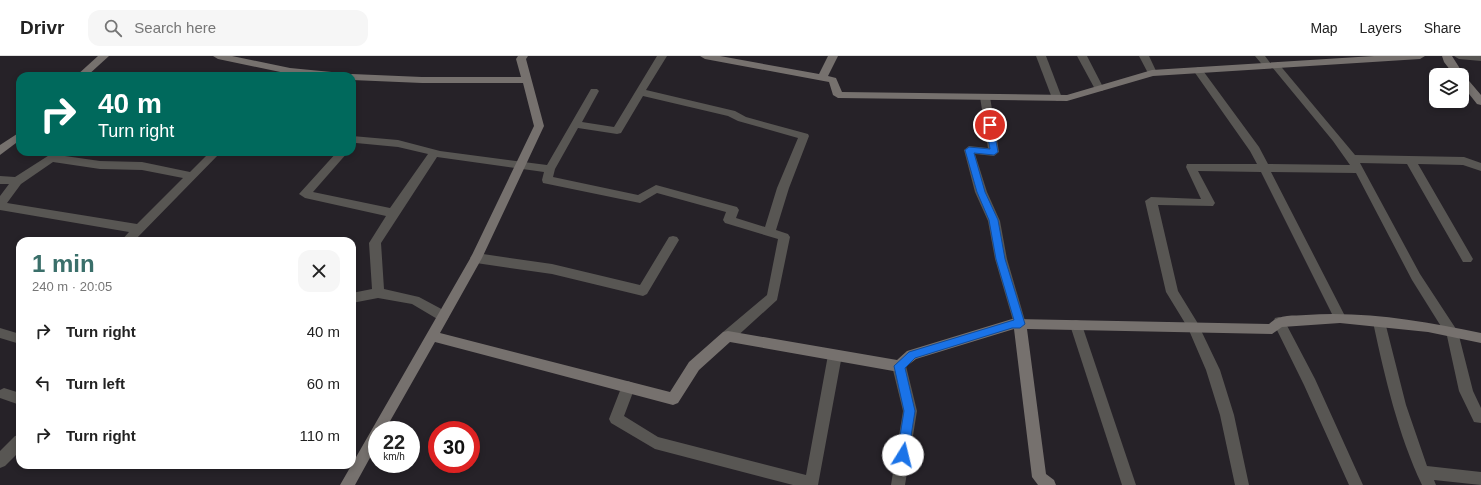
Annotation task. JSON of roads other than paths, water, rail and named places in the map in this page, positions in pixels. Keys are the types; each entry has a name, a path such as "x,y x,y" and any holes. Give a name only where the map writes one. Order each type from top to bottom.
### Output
{"street":[{"path":"86,72 104,56"},
{"path":"218,56 286,72"},
{"path":"384,421 476,258 539,126 521,59 523,56"},
{"path":"575,124 617,131 662,56"},
{"path":"705,56 833,80 838,95 1057,98 1067,98 1152,73 1272,66 1358,58 1420,56"},
{"path":"822,78 834,56"},
{"path":"1041,56 1057,98"},
{"path":"1082,56 1099,89"},
{"path":"1144,56 1152,73"},
{"path":"1260,56 1297,90 1359,169 1416,277 1451,332 1466,391 1479,418"},
{"path":"1447,56 1454,68"},
{"path":"1460,56 1481,58"},
{"path":"1198,70 1255,150 1340,318"},
{"path":"356,77 422,80 527,80"},
{"path":"1469,87 1481,102"},
{"path":"432,336 673,399 694,366 773,297 784,237 729,220 733,210 656,189 640,199 546,180 550,169 594,92"},
{"path":"641,92 731,113 742,119 804,136 769,233"},
{"path":"985,97 994,152 969,150 981,192 994,220 1001,259 1020,324 1039,477 1049,485"},
{"path":"0,151 16,138"},
{"path":"356,140 425,148 435,152 550,169"},
{"path":"378,293 375,243 393,213 435,152"},
{"path":"131,237 212,156"},
{"path":"339,156 305,194 393,213"},
{"path":"139,229 0,205 17,181 50,158 100,165 142,166 192,176"},
{"path":"1352,159 1464,161 1481,167"},
{"path":"1411,161 1467,259"},
{"path":"1242,485 1227,415 1213,370 1193,326 1172,292 1164,263 1151,202 1209,203 1191,167 1359,169"},
{"path":"0,180 17,181"},
{"path":"476,258 552,269 643,291 673,240"},
{"path":"356,297 378,293 415,300 443,316"},
{"path":"728,336 899,366 912,355 1012,324 1193,326 1272,329 1278,322 1340,318 1428,327 1481,338"},
{"path":"1278,322 1310,383 1356,485"},
{"path":"1379,322 1398,408 1422,472 1429,485"},
{"path":"1076,325 1129,485"},
{"path":"0,333 16,338"},
{"path":"628,387 616,419 655,443 812,483 835,355"},
{"path":"898,485 910,411 899,366"},
{"path":"4,394 16,398"},
{"path":"0,461 16,445"},
{"path":"347,485 368,448"},
{"path":"1422,472 1481,479"}]}
